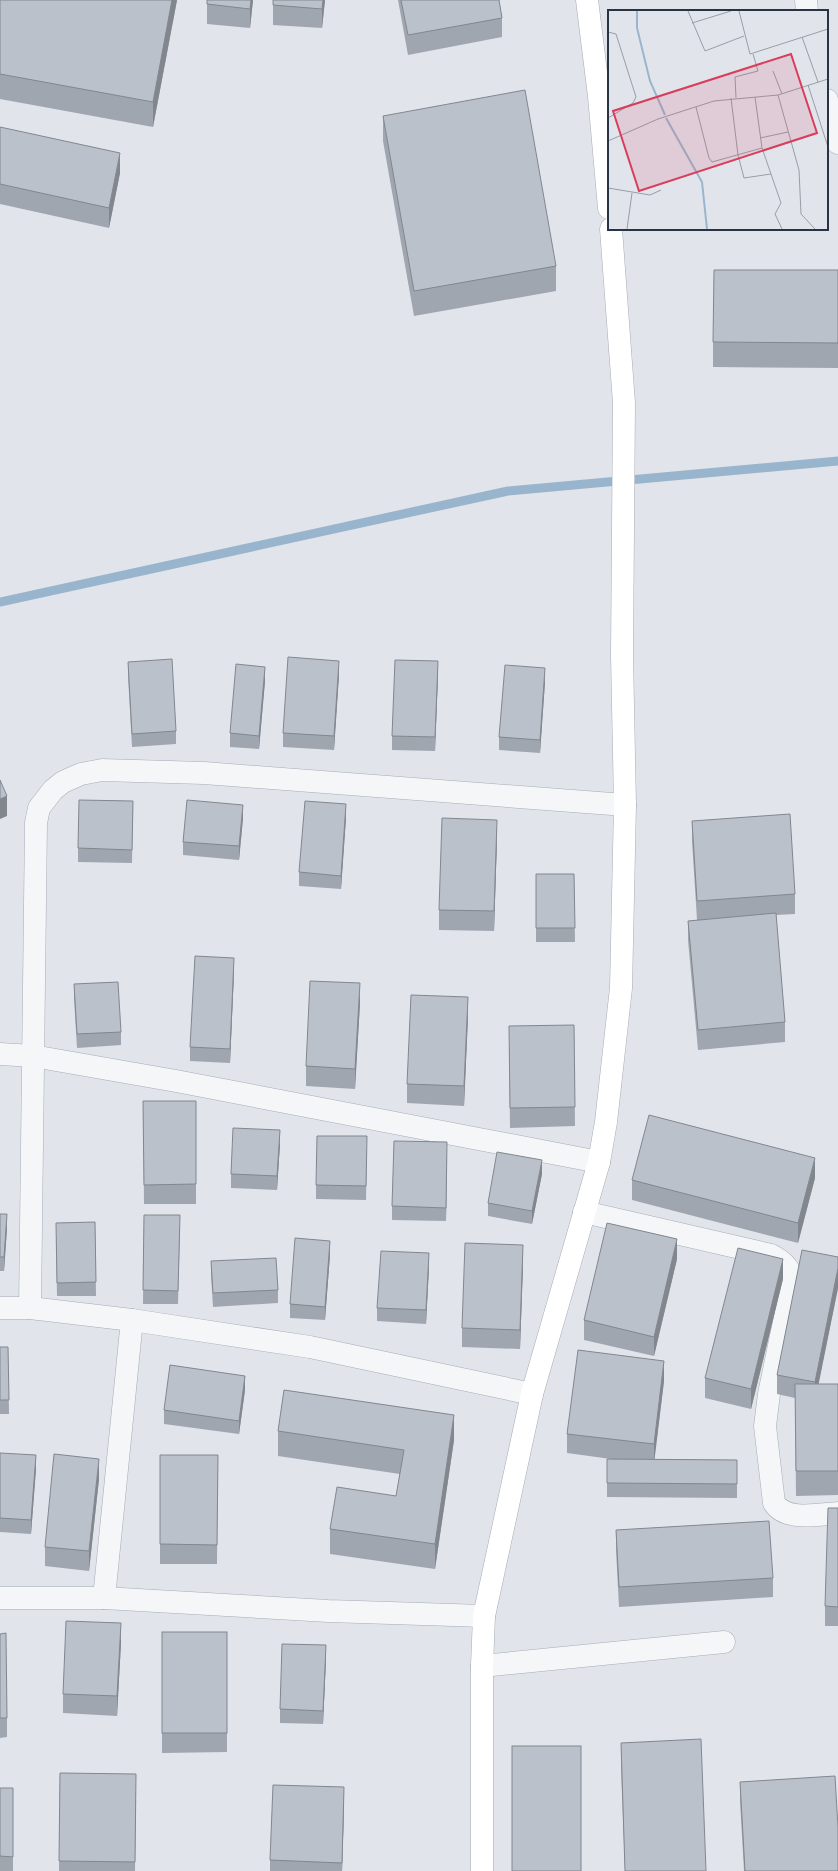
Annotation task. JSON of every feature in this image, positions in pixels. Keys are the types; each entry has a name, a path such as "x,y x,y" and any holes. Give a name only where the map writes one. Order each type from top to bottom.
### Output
{"street":[{"path":"587,0 599,96 608,197"},
{"path":"806,0 807,10"},
{"path":"828,104 838,143"},
{"path":"482,1871 482,1666 484,1616 532,1394 599,1162 606,1122 621,988 626,805 622,655 624,403 611,230"},
{"path":"30,1308 36,823 39,808 46,797 63,782 81,774 102,770 204,773 626,805"},
{"path":"0,1054 33,1056 340,1112 599,1162"},
{"path":"584,1212 771,1255 785,1264 792,1277 792,1283 769,1394 765,1426 774,1503 777,1508 796,1515 838,1513"},
{"path":"0,1308 30,1308 132,1320 310,1347 532,1394"},
{"path":"104,1598 132,1320"},
{"path":"0,1598 104,1598 328,1611 484,1616"},
{"path":"482,1666 724,1642"}],"building":[{"path":"0,0 172,0 153,102 0,74"},
{"path":"207,0 251,0 250,9 207,4"},
{"path":"273,0 323,0 322,9 273,5"},
{"path":"401,0 499,0 502,18 408,35"},
{"path":"525,90 556,266 414,291 383,116"},
{"path":"0,127 120,153 109,208 0,184"},
{"path":"714,270 838,270 838,343 713,342"},
{"path":"288,657 339,661 334,736 283,733"},
{"path":"172,659 176,731 132,734 128,662"},
{"path":"395,660 438,661 435,737 392,736"},
{"path":"236,664 265,667 259,736 230,733"},
{"path":"505,665 545,668 540,740 499,737"},
{"path":"0,780 7,796 0,799"},
{"path":"79,800 133,801 132,850 78,848"},
{"path":"187,800 243,805 239,846 183,842"},
{"path":"305,801 346,804 341,876 299,872"},
{"path":"790,814 795,894 697,901 692,821"},
{"path":"442,818 497,820 494,911 439,910"},
{"path":"536,874 574,874 575,928 536,928"},
{"path":"776,913 785,1022 698,1030 688,921"},
{"path":"195,956 234,958 230,1049 190,1047"},
{"path":"310,981 360,983 355,1069 306,1066"},
{"path":"118,982 121,1032 77,1034 74,984"},
{"path":"411,995 468,997 464,1086 407,1084"},
{"path":"574,1025 575,1107 510,1108 509,1026"},
{"path":"143,1101 196,1101 196,1184 144,1185"},
{"path":"649,1115 815,1158 798,1223 632,1180"},
{"path":"233,1128 280,1130 277,1176 231,1174"},
{"path":"317,1136 367,1136 366,1186 316,1185"},
{"path":"394,1141 447,1142 446,1208 392,1206"},
{"path":"497,1152 542,1160 532,1211 488,1203"},
{"path":"0,1214 7,1214 4,1257 0,1257"},
{"path":"144,1215 180,1215 178,1291 143,1290"},
{"path":"95,1222 96,1282 57,1283 56,1223"},
{"path":"607,1223 677,1239 654,1337 584,1320"},
{"path":"295,1238 330,1241 325,1307 290,1304"},
{"path":"465,1243 523,1245 520,1330 462,1328"},
{"path":"738,1248 783,1259 751,1389 705,1378"},
{"path":"802,1250 838,1257 838,1268 815,1382 777,1375"},
{"path":"381,1251 429,1253 426,1310 377,1308"},
{"path":"276,1258 278,1290 213,1293 211,1261"},
{"path":"0,1347 8,1347 9,1400 0,1400"},
{"path":"578,1350 664,1361 654,1444 567,1434"},
{"path":"170,1365 245,1376 239,1421 164,1410"},
{"path":"795,1384 838,1384 838,1471 796,1471"},
{"path":"284,1390 454,1415 435,1544 330,1529 337,1487 396,1496 404,1450 278,1431"},
{"path":"0,1453 36,1455 31,1520 0,1518"},
{"path":"54,1454 99,1459 89,1551 45,1547"},
{"path":"160,1455 218,1455 217,1545 160,1544"},
{"path":"607,1459 737,1460 737,1484 607,1483"},
{"path":"828,1508 838,1508 838,1607 825,1606"},
{"path":"769,1521 773,1578 619,1587 616,1530"},
{"path":"66,1621 121,1623 117,1696 63,1694"},
{"path":"162,1632 227,1632 227,1733 162,1733"},
{"path":"6,1633 7,1718 0,1718 0,1634"},
{"path":"282,1644 326,1645 323,1711 280,1709"},
{"path":"701,1739 706,1871 625,1871 621,1743"},
{"path":"512,1746 581,1746 581,1871 512,1871"},
{"path":"60,1773 136,1774 135,1862 59,1861"},
{"path":"835,1776 838,1827 838,1871 745,1871 740,1782"},
{"path":"273,1785 344,1787 342,1863 270,1860"},
{"path":"0,1788 13,1788 13,1857 0,1856"}],"waterway":[{"path":"0,602 508,491 838,461"}]}
